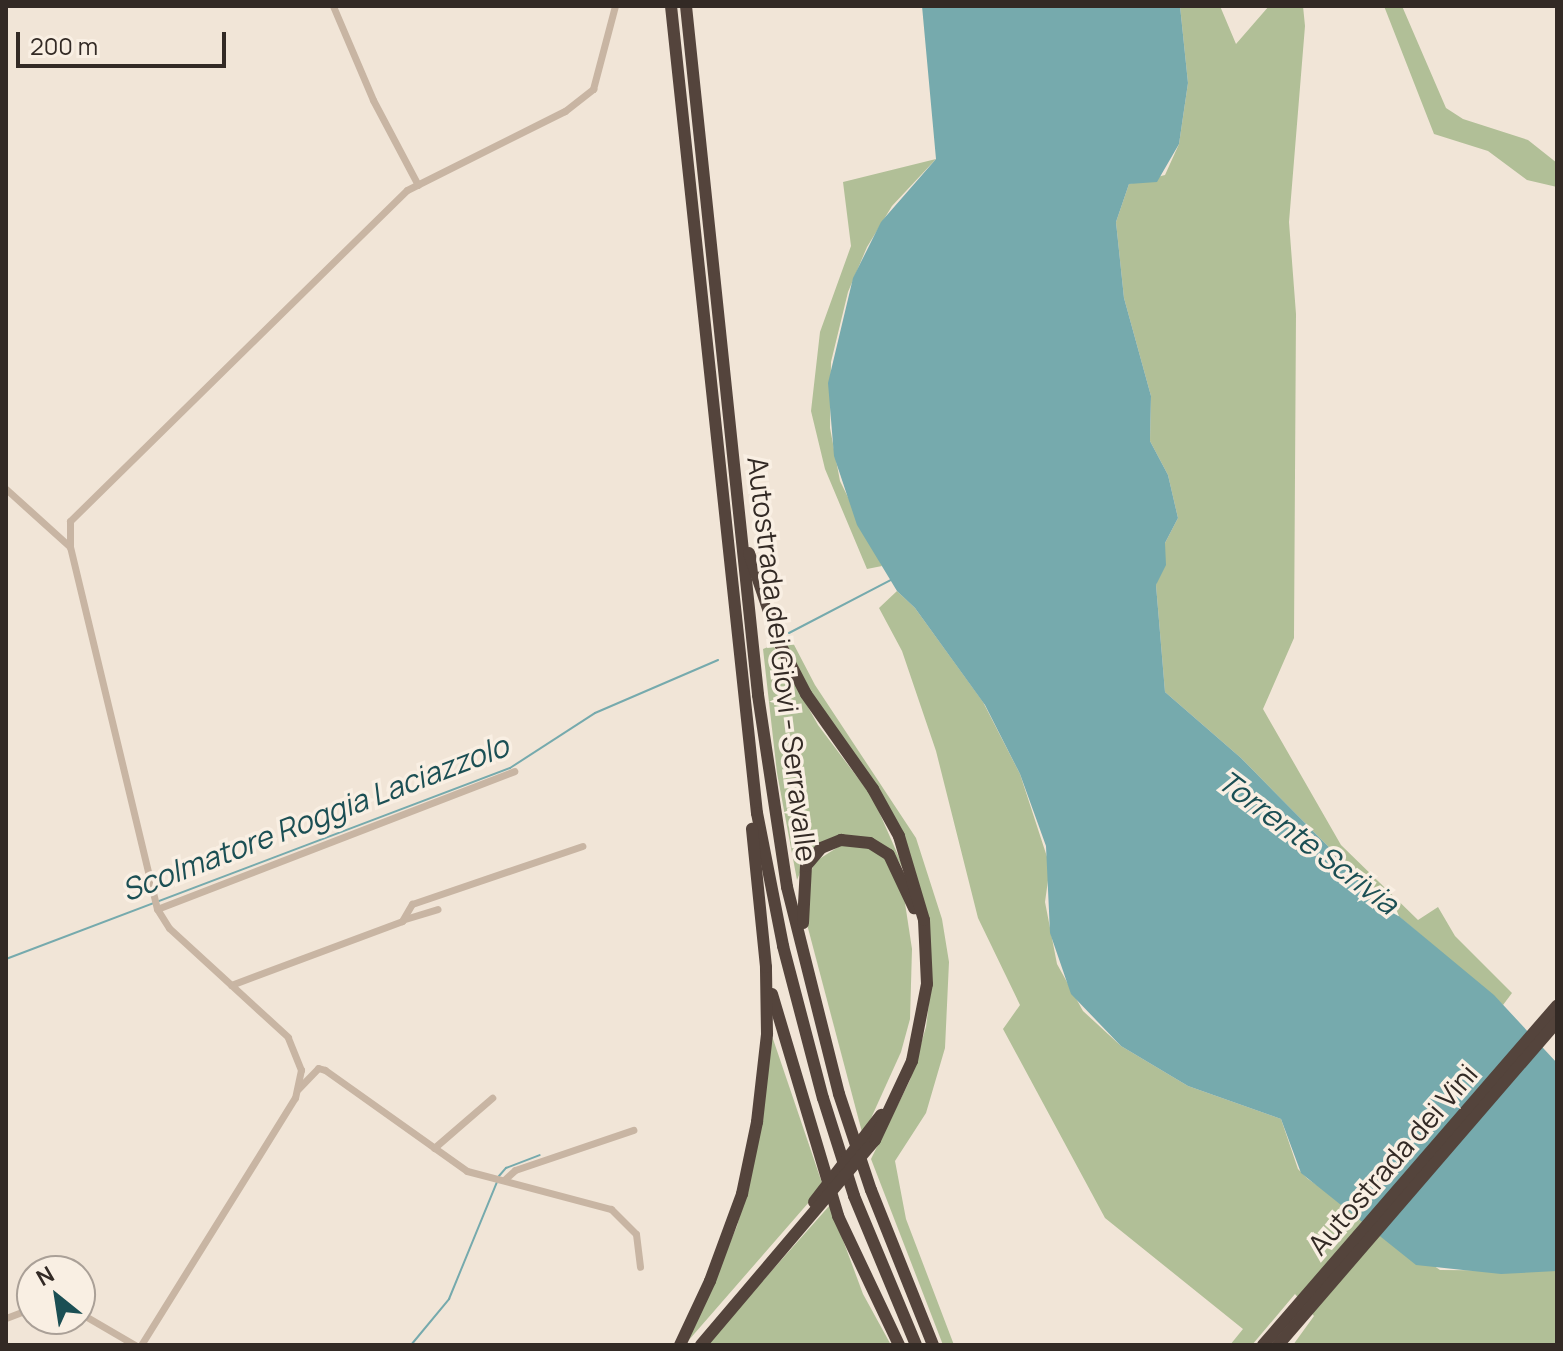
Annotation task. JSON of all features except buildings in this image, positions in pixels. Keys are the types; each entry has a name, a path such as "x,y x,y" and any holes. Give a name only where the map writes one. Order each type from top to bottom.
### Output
{"highway":[{"name":"Autostrada dei Giovi - Serravalle","path":"671,6 747,742 771,893 800,1019 854,1196 916,1345"},
{"name":"Autostrada dei Giovi - Serravalle","path":"686,6 769,780 813,1002 871,1190 933,1345"},
{"path":"701,1345 872,1138 902,1090 920,1034 927,984 921,909 908,859 886,810 823,723 780,644 741,531"},
{"path":"680,1345 710,1281 742,1194 767,1034 766,967 747,742"},
{"path":"813,1002 800,908 806,866 832,843 870,843 889,855 906,884 917,930 919,981 904,1063 872,1138"},
{"path":"766,967 780,1034 838,1216 899,1345"},
{"name":"Autostrada dei Vini","path":"1279,1344 1292,1320 1557,1005"},
{"name":"Autostrada dei Vini","path":"1263,1345 1292,1320 1557,1022"},
{"path":"691,1345 798,1226"}],"street":[{"path":"333,6 373,100 418,185"},
{"path":"297,1090 301,1070 294,1046 169,928 155,904 70,547 70,521 418,185 565,111 593,89 615,6"},
{"path":"6,489 70,547"},
{"path":"155,904 514,771"},
{"path":"405,919 412,904 582,846"},
{"path":"231,985 438,909"},
{"path":"141,1345 297,1090 318,1068 467,1171 614,1211 636,1234 640,1267"},
{"path":"434,1148 492,1098"},
{"path":"505,1179 515,1170 633,1130"},
{"path":"96,1322 135,1345"}],"green space":[{"path":"1180,6 1220,6 1236,44 1269,6 1303,6 1305,26 1289,222 1296,314 1294,638 1263,709 1341,845 1418,920 1438,907 1455,936 1512,993 1503,1005 1388,907 1241,758 1165,692 1156,585 1165,543 1178,518 1168,475 1150,441 1151,396 1124,298 1116,222 1129,184 1165,175 1179,144 1188,83"},
{"path":"1384,6 1402,6 1446,108 1463,119 1528,140 1557,163 1557,187 1527,180 1488,151 1434,134"},
{"path":"936,159 892,206 867,247 848,292 831,362 830,428 840,481 882,566 867,569 825,469 811,411 820,332 851,246 843,182"},
{"path":"897,591 915,608 983,702 1020,774 1050,866 1045,902 1057,964 1083,1011 1121,1046 1188,1086 1281,1119 1298,1169 1308,1179 1440,1270 1557,1271 1557,1345 1293,1345 1314,1316 1295,1294 1252,1345 1230,1345 1243,1329 1105,1218 1003,1029 1020,1005 978,918 936,751 902,651 879,608"},
{"path":"791,639 815,685 916,838 942,919 949,962 945,1048 926,1113 895,1161 906,1219 954,1345 943,1345 871,1159 910,1080 926,1027 929,1003 915,870 813,699 785,642"},
{"path":"773,645 818,725 873,798 908,878 898,860 868,838 842,835 808,853 797,880 777,773 763,649"},
{"path":"846,842 864,844 886,859 903,890 912,949 910,1019 901,1052 863,1136 804,913 809,875 816,861"},
{"path":"772,1036 823,1186 688,1341 737,1226 751,1175"},
{"path":"830,1205 863,1294 891,1345 706,1345"}],"water":[{"name":"Torrente Scrivia","path":"922,6 1180,6 1188,83 1179,144 1157,182 1129,184 1116,222 1124,298 1151,396 1150,441 1168,475 1178,518 1165,543 1166,565 1156,585 1165,692 1241,758 1388,907 1494,995 1557,1063 1557,1271 1501,1274 1416,1265 1301,1173 1281,1119 1188,1086 1121,1046 1071,994 1050,933 1046,846 1020,774 985,705 915,608 897,591 857,525 834,456 828,383 853,278 881,222 936,159"}],"waterway":[{"name":"Scolmatore Roggia Laciazzolo","path":"789,633 891,580"},
{"name":"Scolmatore Roggia Laciazzolo","path":"6,959 510,768 595,713 718,660"},
{"path":"499,1176 506,1168 540,1155"},
{"path":"411,1345 449,1299 497,1182"}]}
